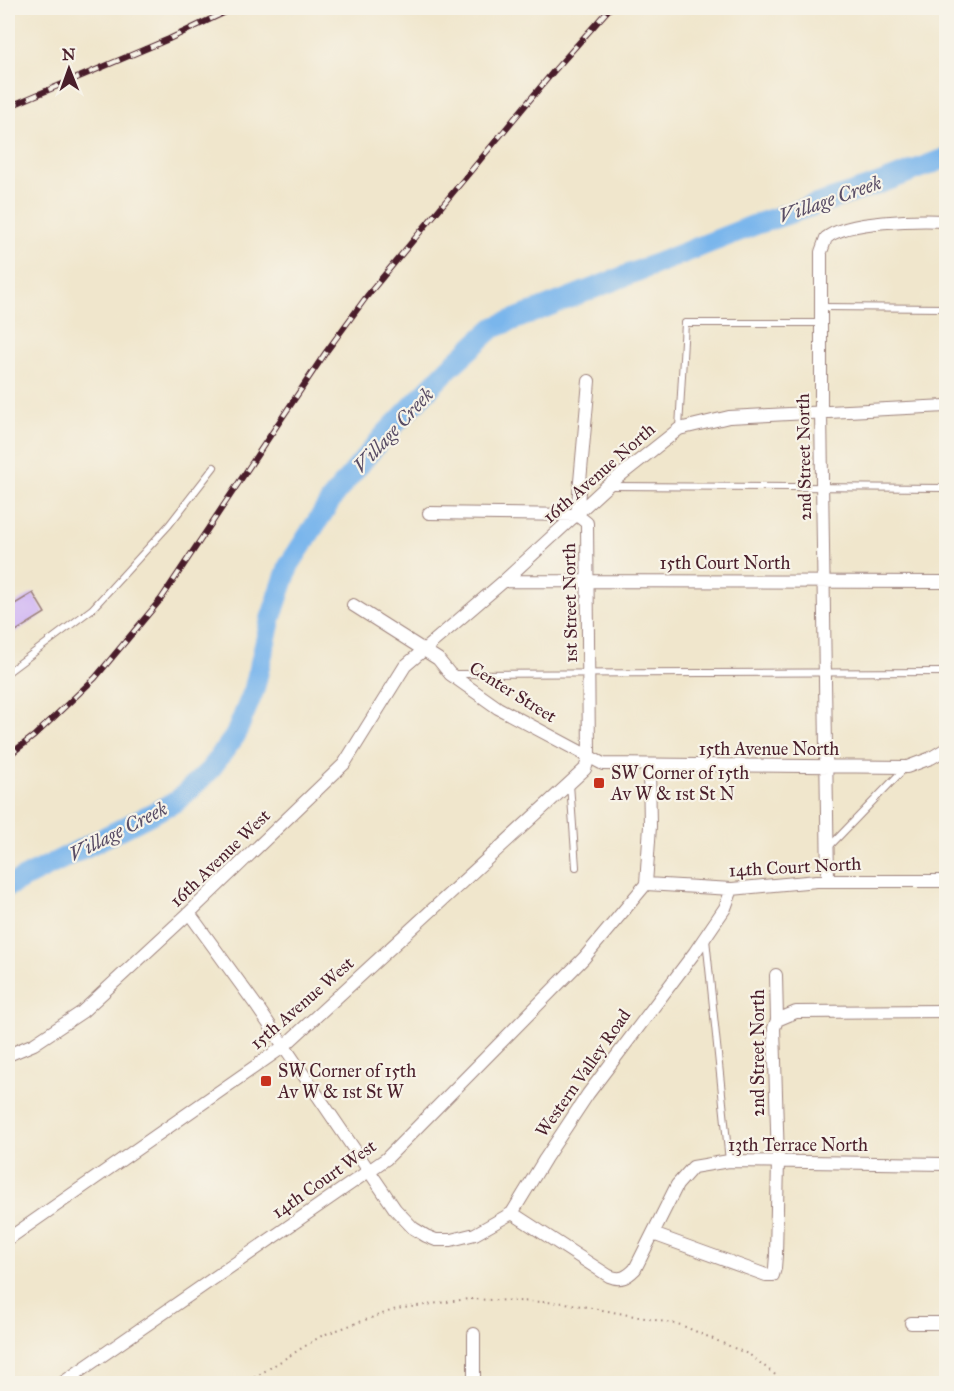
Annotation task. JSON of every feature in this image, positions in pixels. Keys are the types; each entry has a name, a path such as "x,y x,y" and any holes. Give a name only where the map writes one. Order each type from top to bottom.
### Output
{"street":[{"name":"2nd Street North","path":"828,881 819,261 823,242 831,234 861,226 885,223 946,221"},
{"name":"1st Street North","path":"589,381 577,515 587,523 589,758"},
{"name":"16th Avenue North","path":"422,651 504,581 607,486 679,429 729,417 946,406"},
{"path":"429,513 577,515"},
{"name":"15th Court North","path":"504,581 946,582"},
{"name":"Center Street","path":"353,605 422,651 438,659 450,674 498,708 589,758"},
{"name":"16th Avenue West","path":"8,1055 34,1044 82,1012 344,764 405,666 422,651"},
{"name":"15th Avenue North","path":"589,758 603,764 649,766 907,767 931,758 946,749"},
{"name":"15th Avenue West","path":"8,1239 283,1047 585,769 589,758"},
{"path":"646,884 650,826 649,766"},
{"name":"14th Court North","path":"646,884 732,889 828,881 946,881"},
{"name":"14th Court West","path":"61,1383 386,1160 584,958 646,884"},
{"name":"Western Valley Road","path":"369,1171 395,1209 413,1228 436,1240 451,1240 475,1234 512,1213 588,1094 706,936 725,908 732,889"},
{"path":"189,913 232,971 369,1171"},
{"name":"2nd Street North","path":"653,1234 758,1272 773,1275 776,1255 778,1161 774,1028 777,1020 776,975"},
{"path":"777,1020 796,1012 946,1011"},
{"name":"13th Terrace North","path":"653,1234 677,1185 693,1167 729,1161 946,1164"},
{"path":"512,1213 616,1279 624,1278 635,1269 653,1234"},
{"path":"911,1323 946,1323"},
{"path":"474,1334 474,1383"}],"lane":[{"path":"821,307 946,308"},
{"path":"679,429 685,323 821,323"},
{"path":"8,672 92,609 169,525 214,467"},
{"path":"607,486 946,488"},
{"path":"450,674 946,672"},
{"path":"827,850 907,767"},
{"path":"570,783 576,867"},
{"path":"706,936 729,1161"}],"path":[{"path":"244,1383 323,1335 396,1309 468,1299 566,1303 681,1325 750,1355 787,1383"}],"building":[{"path":"33,593 45,613 8,636 8,608"}],"waterway":[{"name":"Village Creek","path":"8,886 177,801 209,771 235,736 254,690 271,618 289,565 335,494 386,433 449,368 493,328 757,224 876,185 946,158"}],"railway":[{"path":"8,107 169,39 234,8"},
{"path":"8,756 34,736 95,678 161,599 326,352 367,296 553,72 610,8"}],"place":[{"name":"SW Corner of 15th Av W & 1st St N","path":"599,783"},
{"name":"SW Corner of 15th Av W & 1st St W","path":"266,1081"}]}
